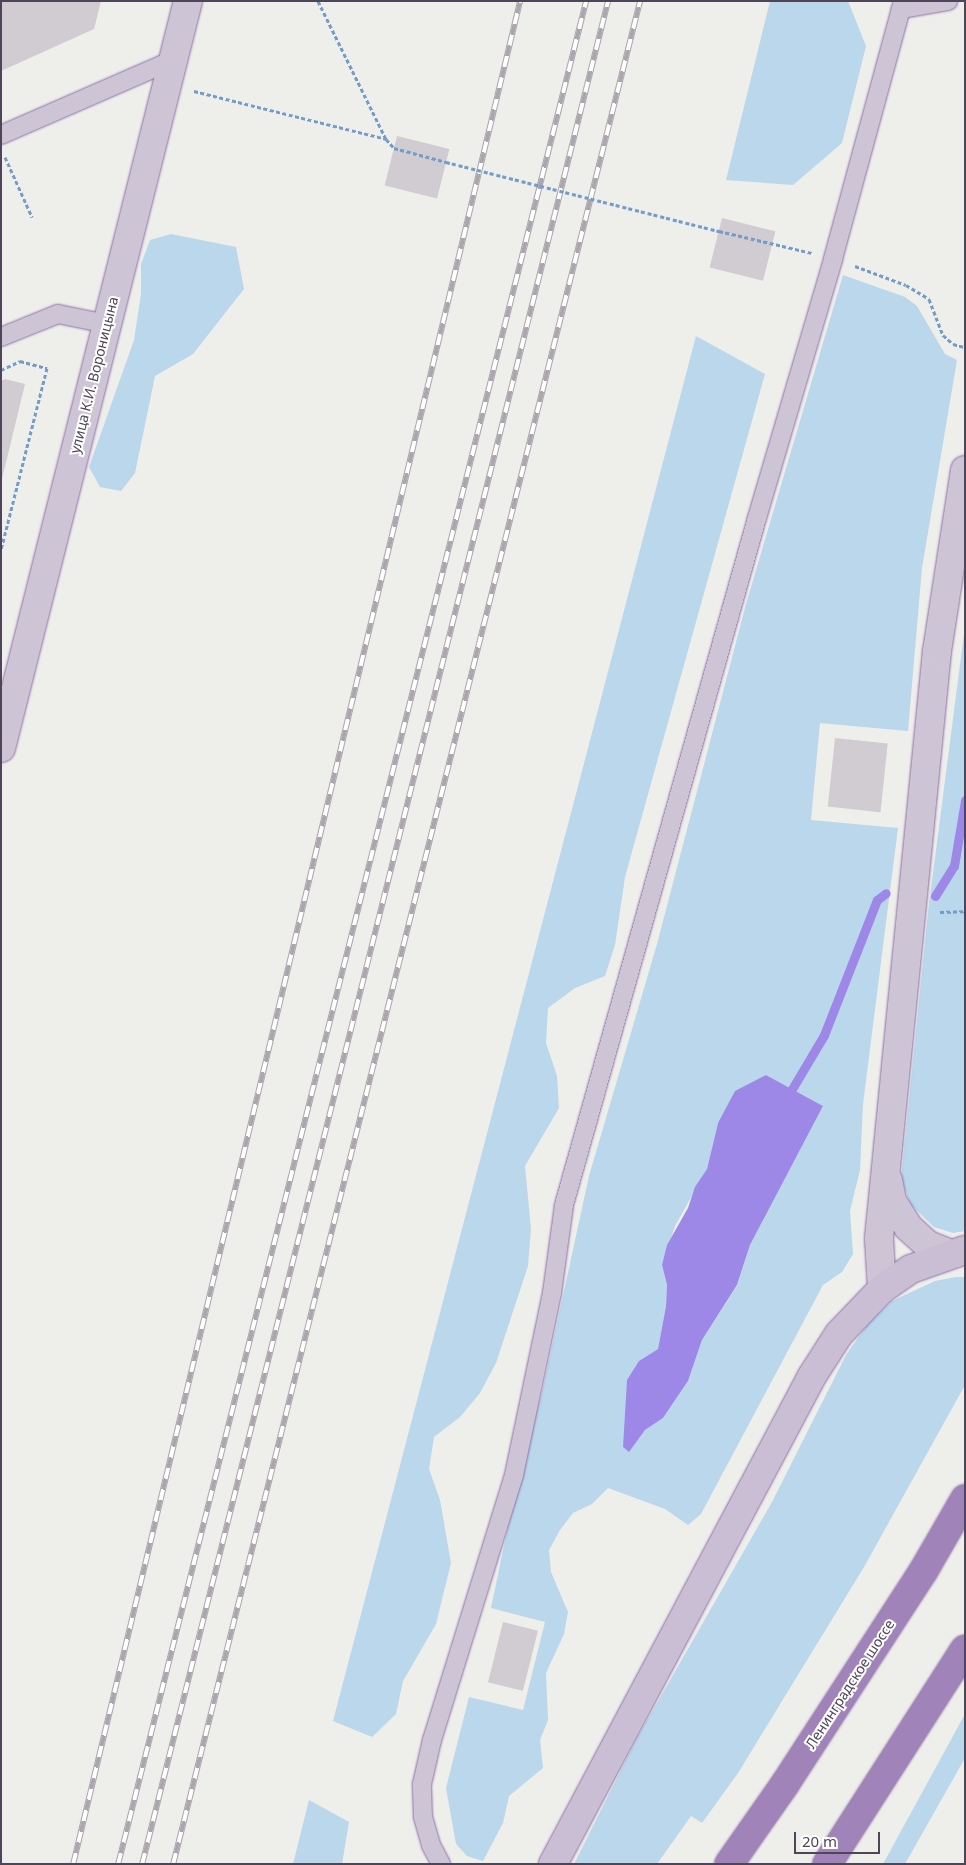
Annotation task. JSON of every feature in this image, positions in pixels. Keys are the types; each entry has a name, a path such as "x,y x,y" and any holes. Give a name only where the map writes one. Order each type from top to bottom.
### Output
{"highway":[{"name":"Ленинградское шоссе","path":"728,1864 786,1784 871,1652 965,1499"},
{"path":"828,1864 963,1653"}],"main road":[{"path":"553,1864 812,1376 839,1334 882,1289 910,1269 960,1253"}],"street":[{"name":"улица К.И. Вороницына","path":"1,748 188,1"},
{"path":"882,1289 880,1238 937,652 965,470"},
{"path":"886,1172 892,1201 908,1227 928,1245 960,1253"}],"lane":[{"path":"442,1864 431,1845 423,1818 422,1784 432,1740 514,1475 552,1292 564,1205 754,527 834,259 902,5 948,1"},
{"path":"1,135 170,72"},
{"path":"1,337 58,314 107,324"}],"path":[{"path":"318,1 386,139 394,148 820,255"},
{"path":"170,72 386,139"},
{"path":"1,149 32,217"},
{"path":"848,264 906,285 929,299 944,335 953,344 964,347"},
{"path":"1,370 20,361 46,368 1,550"}],"shaded area":[{"path":"770,1 848,1 866,46 842,143 793,185 726,180"},
{"path":"171,234 236,247 244,289 193,354 155,376 135,473 121,491 100,487 89,467 134,340 141,294 141,264 150,240"},
{"path":"843,275 905,297 917,306 945,354 957,360 922,568 908,731 820,723 811,820 898,828 863,1104 860,1170 850,1211 853,1254 842,1272 823,1285 701,1514 688,1525 665,1509 608,1488 592,1504 573,1513 560,1530 549,1550 551,1572 568,1612 564,1634 546,1673 548,1720 540,1740 543,1768 509,1796 503,1823 483,1861 467,1856 456,1844 446,1788 469,1697 523,1710 545,1622 491,1608 512,1507 542,1392 589,1176 657,944 746,604","holes":["766,1075 823,1106 750,1245 737,1286 702,1340 688,1381 663,1418 645,1430 629,1451 623,1447 639,1361 658,1349 666,1306 667,1286 662,1265 675,1226 707,1169 718,1123"]},
{"path":"696,336 765,374 625,877 615,945 605,976 575,988 548,1008 546,1043 557,1076 559,1108 525,1166 531,1229 528,1266 496,1363 480,1393 460,1417 434,1437 429,1469 440,1500 451,1563 436,1624 403,1681 396,1714 372,1737 333,1721"},
{"path":"965,626 965,1231 953,1233 934,1227 911,1205 901,1179 928,912"},
{"path":"766,1075 823,1106 750,1245 737,1285 702,1340 688,1381 663,1418 645,1430 629,1452 623,1447 627,1380 639,1361 658,1349 666,1306 667,1285 662,1265 667,1245 688,1208 695,1187 707,1169 718,1123 735,1091"},
{"path":"965,1277 965,1385 864,1567 738,1773 702,1823 691,1816 657,1864 574,1864 637,1738 772,1502 846,1355 867,1325 892,1301 935,1281"},
{"path":"965,1714 965,1758 905,1864 883,1864"},
{"path":"309,1800 349,1822 342,1864 293,1864"}],"building":[{"path":"1,1 101,1 94,29 1,71"},
{"path":"397,136 449,149 437,199 385,185"},
{"path":"722,218 775,231 763,281 710,267"},
{"path":"5,379 25,384 2,479 1,381"},
{"path":"835,738 888,744 880,812 828,807"},
{"path":"503,1622 538,1631 523,1691 488,1682"}],"waterway":[{"path":"935,896 954,866 965,800"},
{"path":"792,1089 824,1035 877,900 886,893"}],"railway":[{"path":"73,1864 520,1"},
{"path":"118,1864 586,1"},
{"path":"142,1864 608,1"},
{"path":"173,1864 640,1"}]}
